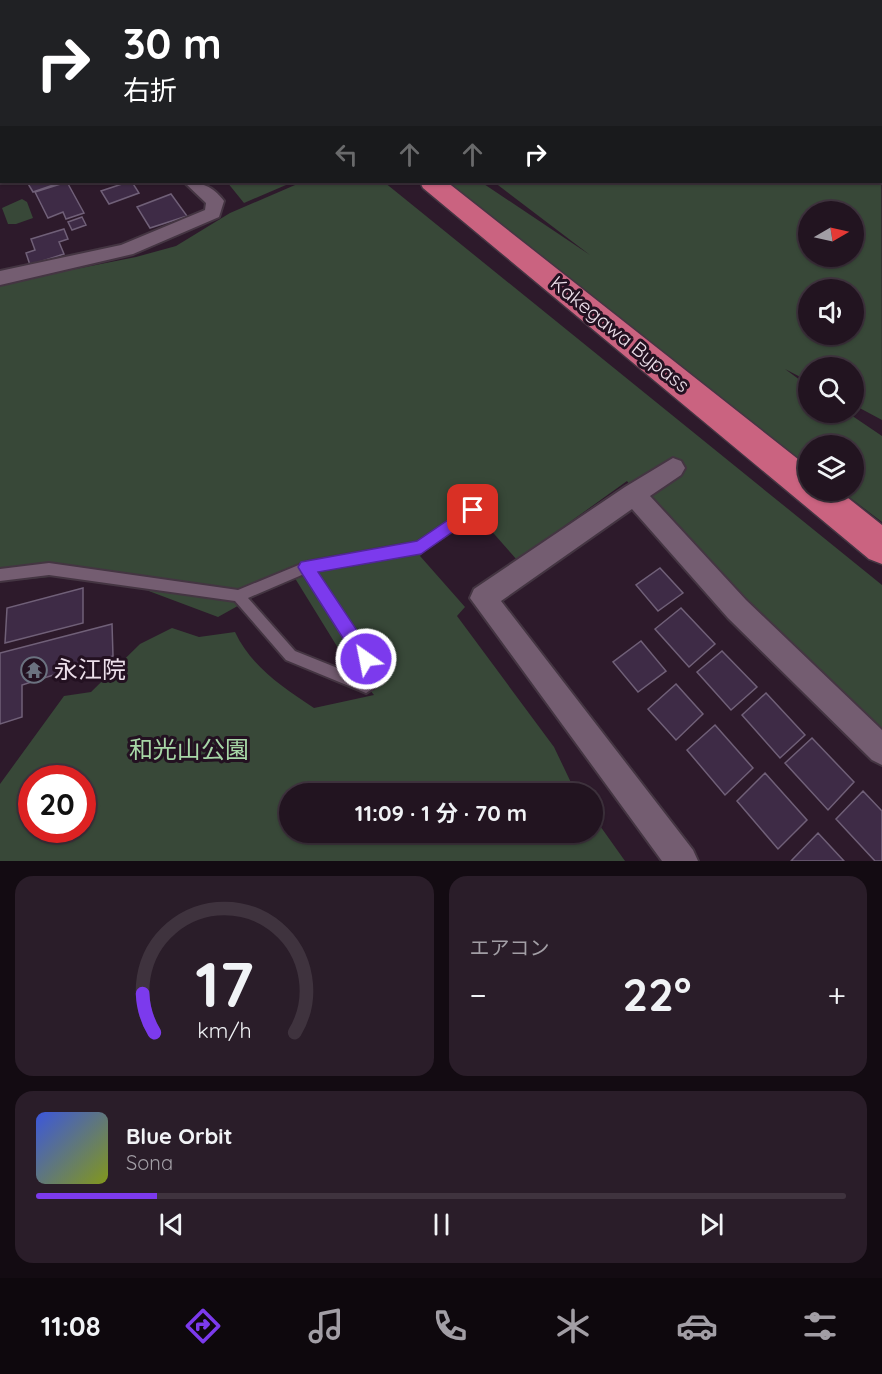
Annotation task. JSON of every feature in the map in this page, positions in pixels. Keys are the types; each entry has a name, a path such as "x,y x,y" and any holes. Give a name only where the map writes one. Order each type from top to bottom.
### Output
{"highway":[{"name":"Kakegawa Bypass","path":"433,183 798,480"},
{"path":"826,501 882,547"}],"street":[{"path":"0,278 126,250 213,213 216,201 193,183"},
{"path":"673,468 483,598 682,861"},
{"path":"633,494 737,609 882,750"}],"lane":[{"path":"0,575 49,569 238,596 306,567 421,548 473,510"},
{"path":"238,596 291,656 366,686 378,677 306,567"}],"green space":[{"path":"228,183 291,183 244,203"},
{"name":"和光山公園","path":"300,183 385,183 882,585 882,735 649,511 627,481 517,560 473,510 420,556 465,607 457,616 554,747 571,783 279,783 279,843 603,843 603,830 625,861 0,861 0,784 64,696 91,692 140,644 172,628 199,637 235,632 250,655 268,675 314,708 374,695 346,661 293,575 218,617 98,572 0,582 0,284 136,257 176,246 230,213"},
{"path":"446,183 482,183 590,255 495,183 881,183 882,420 864,410 864,357 798,357 798,376 785,369 798,379 798,423 863,423 882,436 882,522 854,501 864,501 864,435 798,435 798,458"},
{"path":"22,199 27,202 33,218 16,224 8,224 2,208"}],"building":[{"path":"28,183 59,183 33,192"},
{"path":"68,183 84,213 66,219 63,212 48,218 35,192"},
{"path":"125,183 133,183 139,193 109,204 101,191"},
{"path":"171,194 187,216 150,228 137,207"},
{"path":"82,217 86,225 72,230 68,222"},
{"path":"64,229 68,239 59,242 64,254 30,265 26,253 35,250 31,239"},
{"path":"660,568 683,593 658,611 636,585"},
{"path":"83,588 83,623 5,643 7,608"},
{"path":"681,608 715,644 689,667 655,629"},
{"name":"永江院","path":"112,624 113,656 22,685 22,717 0,724 0,653"},
{"path":"641,641 666,671 638,692 613,662"},
{"path":"722,651 757,687 731,710 697,672"},
{"path":"676,684 703,714 676,740 648,709"},
{"path":"766,693 805,735 780,758 742,715"},
{"path":"715,725 753,768 725,795 687,750"},
{"path":"812,738 854,782 828,810 785,763"},
{"path":"765,773 807,820 778,849 737,801"},
{"path":"863,791 882,811 882,861 875,861 836,819"},
{"path":"818,833 844,861 791,861"}],"place":[{"name":"永江院","path":"34,670"}],"route":[{"path":"366,659 306,567 421,548 473,510"}]}
